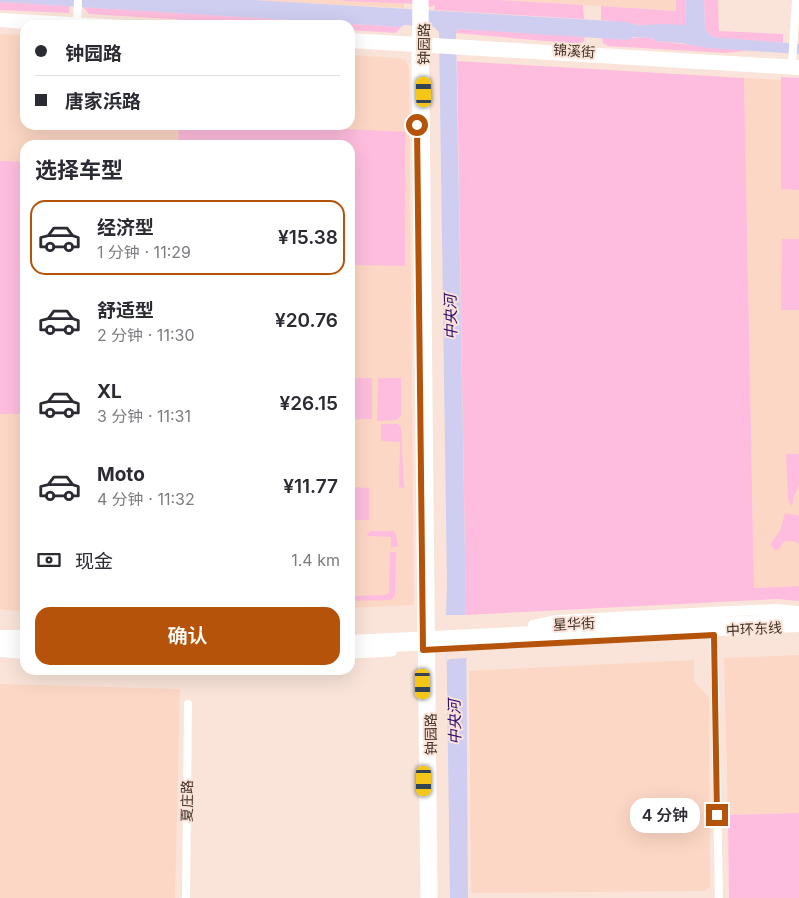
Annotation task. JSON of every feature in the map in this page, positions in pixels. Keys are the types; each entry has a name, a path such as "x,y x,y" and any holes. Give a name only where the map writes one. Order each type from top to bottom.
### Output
{"highway":[{"path":"503,632 557,620 732,611 776,610 799,612"},
{"name":"中环东线","path":"355,640 799,618"},
{"name":"中环东线","path":"355,649 799,627"},
{"path":"0,636 20,635"},
{"path":"0,643 20,645"},
{"path":"0,652 20,654"},
{"path":"355,654 368,653"}],"main road":[{"path":"796,0 793,54 797,67"},
{"path":"77,20 78,3"},
{"name":"钟园路","path":"420,4 426,633 433,898"},
{"path":"0,17 38,20"},
{"path":"0,24 20,25"},
{"name":"锦溪街","path":"355,38 420,45"},
{"name":"锦溪街","path":"355,44 420,45 797,67"},
{"name":"星华街","path":"355,636 799,612"},
{"name":"星华街","path":"368,653 799,631"},
{"path":"714,635 719,898"},
{"path":"0,636 20,639"},
{"name":"钟园路","path":"425,898 427,649"},
{"path":"0,656 20,658"},
{"name":"夏庄路","path":"186,898 188,704"}],"shaded area":[{"path":"252,0 404,0 404,8 343,5"},
{"path":"417,0 417,4 343,1"},
{"path":"426,0 498,0 583,5 584,19 434,10 435,5 426,6"},
{"path":"498,0 676,0 676,11 583,5"},
{"path":"676,0 686,0 685,25 644,25 601,20 601,6 676,11"},
{"path":"704,0 718,0 719,31 783,34 783,43 712,37 705,29"},
{"path":"0,2 70,6 69,13 0,10"},
{"path":"83,7 290,20 188,20 89,14"},
{"path":"355,24 401,27 396,33 355,30"},
{"path":"459,29 585,36 584,41 579,44 456,33"},
{"path":"0,34 20,35 20,130 355,130 355,55 406,60 409,69 414,605 355,608 355,140 20,140 20,611 0,609"},
{"path":"602,37 620,39 645,37 656,41 759,52 725,53 608,46 603,43"},
{"path":"457,61 744,78 754,588 799,586 799,601 777,599 466,615"},
{"path":"781,77 799,78 799,190 781,189"},
{"path":"744,78 799,81 799,586 754,588"},
{"path":"355,129 405,132 405,266 355,265 355,140 178,140 179,130"},
{"path":"0,161 20,162 20,414 0,414"},
{"path":"782,239 799,239 799,310 781,310"},
{"path":"355,378 372,378 372,419 355,419"},
{"path":"378,378 401,378 401,415 397,420 377,421"},
{"path":"381,424 398,424 401,428 404,488 399,487 400,442 381,441"},
{"path":"786,454 799,454 799,486 794,496 792,507 788,500"},
{"path":"355,487 369,488 369,520 355,520"},
{"path":"785,513 799,516 799,544 794,541 783,542 780,548 775,551 770,544 780,531"},
{"path":"371,531 394,531 398,546 391,548 391,537 368,536 367,534"},
{"path":"390,552 396,552 395,595 391,600 355,601 355,596 385,595 389,593"},
{"path":"799,655 799,813 728,815 724,658"},
{"path":"694,660 694,681 709,698 710,887 704,891 471,893 469,671"},
{"path":"0,684 180,689 175,898 0,898"},
{"path":"799,813 799,898 729,898 728,815"}],"water":[{"name":"中央河","path":"0,0 252,0 628,22 640,25 685,25 686,0 704,0 705,29 712,37 799,44 799,54 708,48 656,41 651,38 633,37 628,40 459,29 456,31 466,615 468,898 450,898 439,32 434,27 355,24 355,20 289,20 0,2"}],"pier":[{"path":"446,615 466,615 466,658 450,659 447,661"}],"route":[{"path":"417,125 423,650 714,635 717,815"}]}
